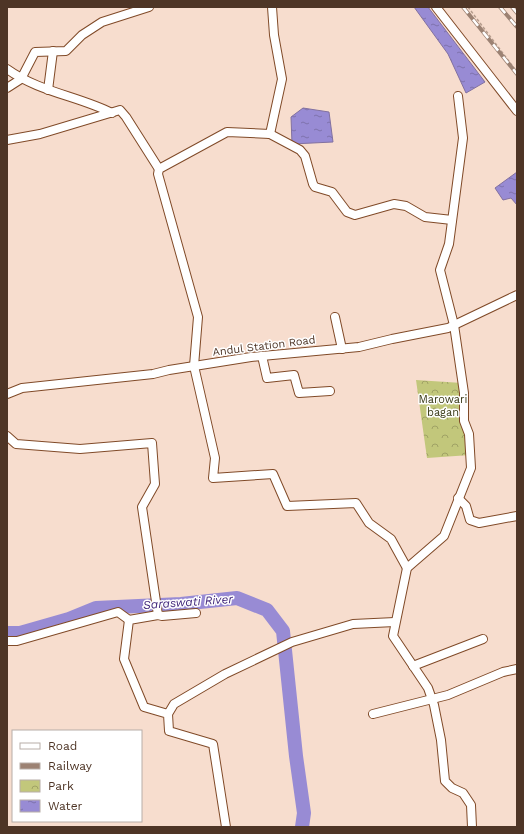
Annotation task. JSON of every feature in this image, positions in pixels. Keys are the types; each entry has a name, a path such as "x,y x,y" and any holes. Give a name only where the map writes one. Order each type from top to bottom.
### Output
{"street":[{"path":"7,88 21,79 35,52 66,51 82,35 102,22 149,7"},
{"path":"270,134 282,79 274,35 272,7"},
{"path":"436,7 517,111"},
{"path":"48,90 53,51"},
{"path":"7,69 21,79 48,90 99,106 112,113"},
{"path":"458,96 463,138 449,244 440,270 454,325 464,393 464,421 469,434 471,468 444,536 407,568 393,636 428,688 434,705 445,781 452,788 463,793 471,806 472,827"},
{"path":"7,140 40,134 120,110 160,169"},
{"path":"407,568 391,539 369,523 356,503 287,506 273,474 213,478 215,458 194,366 198,317 158,174 160,169 227,132 270,134 300,150 305,156 315,187 332,192 350,214 355,215 394,204 406,206 425,217 452,220"},
{"name":"Andul Station Road","path":"7,394 22,388 154,374 194,366 262,356 359,347 448,328 517,295"},
{"path":"335,316 342,349"},
{"path":"262,356 267,378 294,375 299,393 330,391"},
{"path":"7,436 16,444 80,449 152,443 155,484 142,507 158,614"},
{"path":"458,498 466,506 470,520 479,523 517,516"},
{"path":"7,641 17,641 118,612 128,620 158,614 162,616 196,613"},
{"path":"128,620 124,659 144,707 168,714"},
{"path":"226,827 213,744 169,731 168,714 174,704 225,674 292,642 353,624 395,622"},
{"path":"413,666 483,639"},
{"path":"373,714 448,694 503,672 517,669"}],"path":[{"path":"468,7 517,72"}],"green space":[{"name":"Marowari bagan","path":"416,380 462,383 470,455 427,458"}],"water":[{"path":"414,7 428,7 485,82 466,93 448,54"},
{"path":"303,108 329,112 333,142 292,144 291,117"},
{"path":"517,172 517,205 511,198 503,200 495,188"}],"waterway":[{"name":"Saraswati River","path":"7,633 20,633 69,619 96,608 181,604 237,598 267,610 283,631 296,756 304,813 302,827"}],"railway":[{"path":"463,7 517,74"},
{"path":"500,7 517,27"},
{"path":"512,7 517,13"}]}
